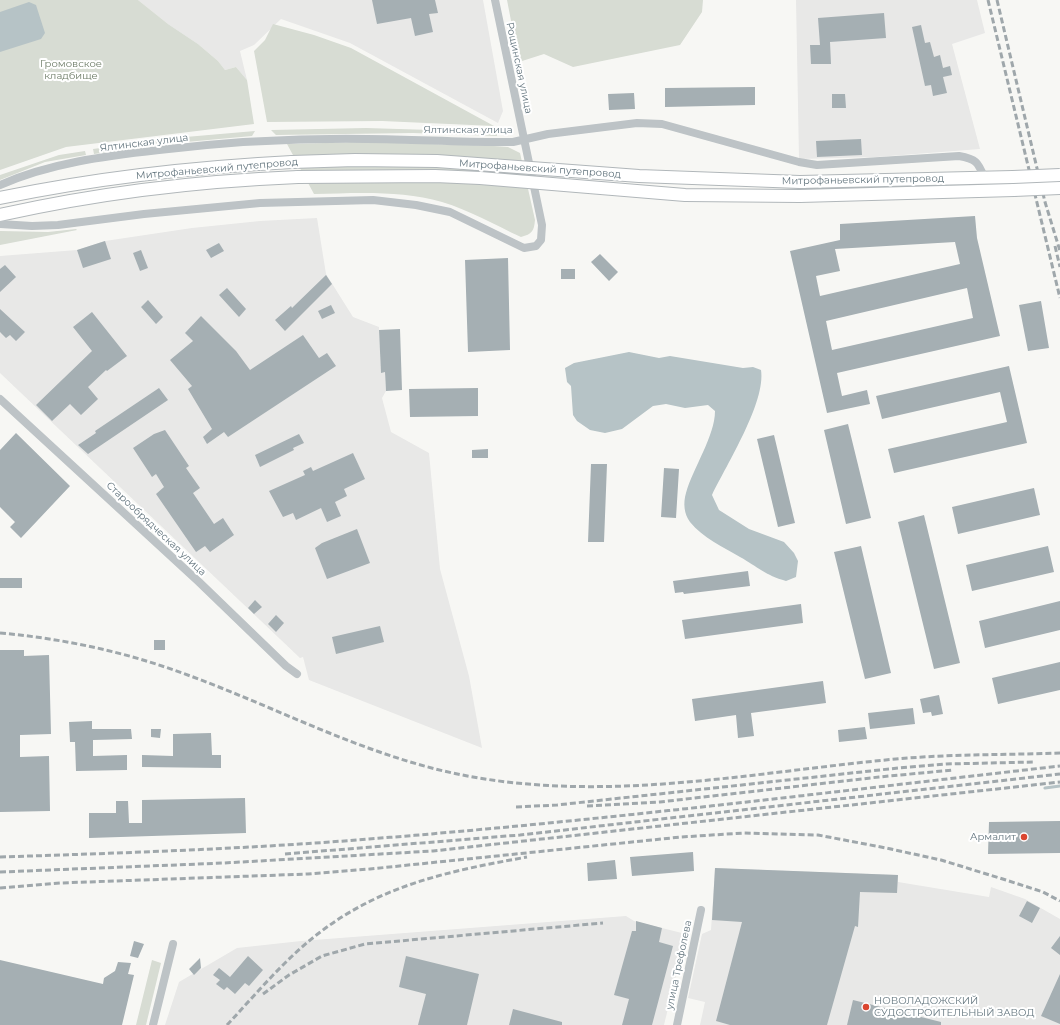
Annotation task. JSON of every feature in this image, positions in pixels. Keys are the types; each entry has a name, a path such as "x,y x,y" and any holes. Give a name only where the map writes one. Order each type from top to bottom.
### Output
{"main road":[{"name":"Митрофаньевский путепровод","path":"0,198 82,182 157,173 292,162 355,160 437,161 639,176 739,181 800,182 1060,175"},
{"name":"Митрофаньевский путепровод","path":"0,215 24,209 191,184 298,177 388,175 480,178 638,192 739,197 936,193 1060,188"}],"street":[{"name":"Рощинская улица","path":"495,0 524,139"},
{"path":"524,139 539,135 630,124 662,124 799,162 817,165 959,156 970,158 979,164 984,177 1060,171"},
{"name":"Ялтинская улица","path":"0,185 27,173 64,164 136,152 216,144 328,139 500,142 524,139 542,225 541,240 536,246 524,248 450,212 434,208 373,200 294,201 144,214 58,225 32,226 0,224"},
{"name":"Старообрядческая улица","path":"0,399 213,595 286,666 298,674"},
{"name":"улица Трефолева","path":"677,1025 701,910"},
{"path":"153,1025 173,944"}],"shaded area":[{"path":"138,0 483,0 503,111 498,123 350,43 281,19 254,45 240,51 247,80 236,67 225,70 218,61 198,44 168,24"},
{"path":"796,0 977,0 985,33 952,44 980,149 876,157 799,159"},
{"path":"29,2 36,5 45,33 41,39 0,52 0,12"},
{"path":"317,218 326,274 353,317 379,327 381,372 385,372 386,391 382,398 391,432 429,453 440,569 469,676 482,748 309,680 303,657 300,658 0,373 0,256 77,250 105,241 192,228 260,221"},
{"path":"629,352 659,358 670,356 743,368 753,367 761,370 761,383 758,399 752,415 712,495 719,510 749,529 784,542 794,553 798,561 796,577 786,581 767,573 720,546 701,533 686,516 686,493 693,473 708,441 714,421 715,411 708,405 685,408 666,404 653,406 622,429 605,433 590,430 577,421 573,415 571,386 567,382 565,368 574,363"},
{"path":"715,868 898,875 898,882 989,897 991,887 1025,899 1060,919 1060,1025 700,1025 705,1002 688,998 702,934 711,930"},
{"path":"626,916 634,921 686,934 664,1025 165,1025 179,982 237,948 301,941"}],"green space":[{"name":"Громовское кладбище","path":"0,0 138,0 168,24 198,44 218,61 225,70 236,67 247,80 254,124 66,147 0,170"},
{"path":"507,0 703,0 702,12 680,45 573,67 544,54 519,62"},
{"path":"273,24 314,35 351,48 494,126 382,121 267,122 254,51 265,40"},
{"path":"366,128 497,132 497,136 413,133 276,135 271,130"},
{"path":"255,131 252,136 175,143 94,154 93,149 174,138"},
{"path":"365,142 494,146 508,147 520,153 535,220 532,232 521,237 472,213 452,205 426,198 378,193 314,194 287,144"},
{"path":"85,151 86,155 45,162 0,180 0,175 59,155"},
{"path":"77,230 0,245 0,231 48,232"},
{"path":"152,960 161,963 146,1025 136,1025"}],"building":[{"path":"372,0 435,0 438,13 429,14 433,32 415,36 411,18 377,24"},
{"path":"884,13 886,38 830,42 831,64 811,64 810,45 820,45 818,18"},
{"path":"921,25 925,43 930,42 934,57 940,55 943,68 950,66 952,75 943,77 947,93 933,96 931,85 925,86 912,27"},
{"path":"755,87 755,105 665,107 665,88"},
{"path":"634,93 635,109 609,110 608,94"},
{"path":"832,94 845,94 846,108 832,108"},
{"path":"861,139 862,155 817,157 816,141"},
{"path":"975,216 977,238 1000,336 837,373 842,396 867,390 870,404 827,413 790,251 840,240 840,224","holes":["955,242 960,264 820,296 816,276 840,271 835,249","967,288 973,318 832,350 826,321"]},
{"path":"105,241 111,259 83,268 77,250"},
{"path":"219,243 224,251 211,258 206,250"},
{"path":"141,250 148,268 140,271 133,253"},
{"path":"600,254 618,272 609,281 591,262"},
{"path":"508,258 510,350 468,352 465,260"},
{"path":"5,265 16,277 0,292 0,269"},
{"path":"561,269 575,269 575,279 561,279"},
{"path":"326,275 332,284 285,331 275,320 291,306 292,308"},
{"path":"227,288 246,309 239,317 219,295"},
{"path":"148,300 163,317 156,324 141,307"},
{"path":"1041,301 1049,348 1028,351 1019,305"},
{"path":"331,305 335,313 322,319 318,311"},
{"path":"0,309 25,332 16,341 10,335 6,338 0,332"},
{"path":"92,312 127,356 107,371 106,370 88,387 98,399 81,415 70,404 52,421 36,405 92,351 73,327"},
{"path":"201,316 236,351 250,370 303,335 319,358 327,353 336,366 228,437 224,432 207,444 203,437 212,429 188,389 192,386 170,360 193,341 185,333"},
{"path":"400,329 402,390 386,391 385,372 381,373 379,330"},
{"path":"1009,366 1027,443 894,473 888,449 1007,422 1000,392 882,419 876,396"},
{"path":"159,388 168,400 88,454 78,445 96,433 95,431"},
{"path":"478,388 478,416 410,417 409,389"},
{"path":"848,424 871,518 846,524 824,430"},
{"path":"165,430 189,466 186,468 200,488 193,493 214,524 223,518 234,535 210,552 205,546 196,552 156,494 164,487 156,474 152,477 133,448 154,434"},
{"path":"16,433 70,486 21,538 10,527 15,522 0,507 0,450"},
{"path":"299,434 304,443 293,448 294,450 260,467 255,455"},
{"path":"774,435 795,523 778,527 757,439"},
{"path":"488,449 488,458 472,458 472,450"},
{"path":"353,453 365,479 344,489 347,496 335,502 341,516 327,522 321,508 296,520 293,513 283,517 269,491 305,475 303,471 311,467 313,471"},
{"path":"591,464 607,464 604,542 588,542"},
{"path":"664,468 679,469 676,518 661,517"},
{"path":"1034,488 1040,515 958,534 952,507"},
{"path":"924,515 960,663 934,669 898,522"},
{"path":"357,529 370,563 327,579 315,548 322,543"},
{"path":"861,546 891,673 865,679 834,552"},
{"path":"1048,546 1054,572 972,591 966,565"},
{"path":"748,571 750,586 684,594 683,592 675,593 673,581"},
{"path":"0,578 22,578 22,588 0,588"},
{"path":"255,600 262,607 254,614 248,608"},
{"path":"1060,601 1060,630 985,648 979,621"},
{"path":"801,604 803,623 685,639 682,620"},
{"path":"276,615 284,623 276,632 268,624"},
{"path":"380,626 384,642 336,654 332,637"},
{"path":"154,640 165,640 165,650 154,650"},
{"path":"0,650 24,650 24,656 49,655 51,734 20,735 20,757 49,756 50,811 0,812"},
{"path":"1060,662 1060,690 998,704 992,678"},
{"path":"823,681 826,703 751,713 754,736 738,738 736,715 695,721 692,699"},
{"path":"939,695 943,714 932,716 931,712 923,713 920,699"},
{"path":"913,708 915,724 870,729 868,713"},
{"path":"92,721 92,729 131,729 132,739 93,740 93,756 127,755 127,770 76,771 75,742 70,742 69,722"},
{"path":"865,727 867,739 839,742 838,730"},
{"path":"151,729 161,729 160,738 151,737"},
{"path":"211,733 212,755 221,755 221,768 142,767 142,755 173,756 173,734"},
{"path":"245,798 246,833 89,838 89,813 116,813 116,801 128,801 129,823 142,823 142,800"},
{"name":"Армалит","path":"1060,821 1060,853 988,854 989,822"},
{"path":"693,852 694,871 632,876 630,857"},
{"path":"615,860 617,879 588,881 587,863"},
{"path":"715,868 898,875 897,893 860,892 858,927 855,926 827,1025 730,1025 716,1021 742,922 712,920"},
{"path":"1027,901 1040,908 1032,923 1019,916"},
{"path":"636,921 662,928 659,942 673,946 652,1025 622,1025 629,999 614,995 632,931 636,931"},
{"path":"1060,936 1060,955 1051,948"},
{"path":"134,941 144,944 138,958 130,956"},
{"path":"248,956 263,970 249,986 245,983 235,994 227,987 224,990 216,984 220,980 213,975 219,968 230,977"},
{"path":"406,956 479,974 467,1025 418,1025 426,994 399,987"},
{"path":"200,958 201,968 194,975 189,969"},
{"path":"0,960 103,984 104,978 115,971 118,962 131,963 128,974 134,975 122,1025 0,1025"},
{"path":"1060,974 1060,1024 1041,1016"},
{"path":"853,1000 941,1022 941,1025 847,1025"},
{"path":"513,1009 562,1022 562,1025 509,1025"}],"waterway":[{"path":"1045,788 1060,786"}],"railway":[{"path":"988,0 1060,298"},
{"path":"997,0 1045,202 1060,251"},
{"path":"1055,246 1060,267"},
{"path":"0,633 63,641 125,655 204,681 317,728 394,757 473,777 526,784 579,787 632,786 738,777 917,757 1060,753"},
{"path":"516,807 557,805 898,768 946,764 1034,762"},
{"path":"0,857 231,848 456,832 715,806 1060,766"},
{"path":"587,806 660,802 953,770"},
{"path":"285,854 520,835 1060,774"},
{"path":"0,872 224,863 433,851 1060,782"},
{"path":"0,888 60,883 308,874 681,837 744,833 818,835 886,848 941,860 1043,892 1060,901"},
{"path":"227,1025 294,954 306,943 343,916 368,902 418,882 444,874 527,857"},
{"path":"263,994 289,975 322,956 365,944 603,923"}],"place":[{"name":"Армалит","path":"1024,837"},
{"name":"НОВОЛАДОЖСКИЙ СУДОСТРОИТЕЛЬНЫЙ ЗАВОД","path":"866,1007"}]}
